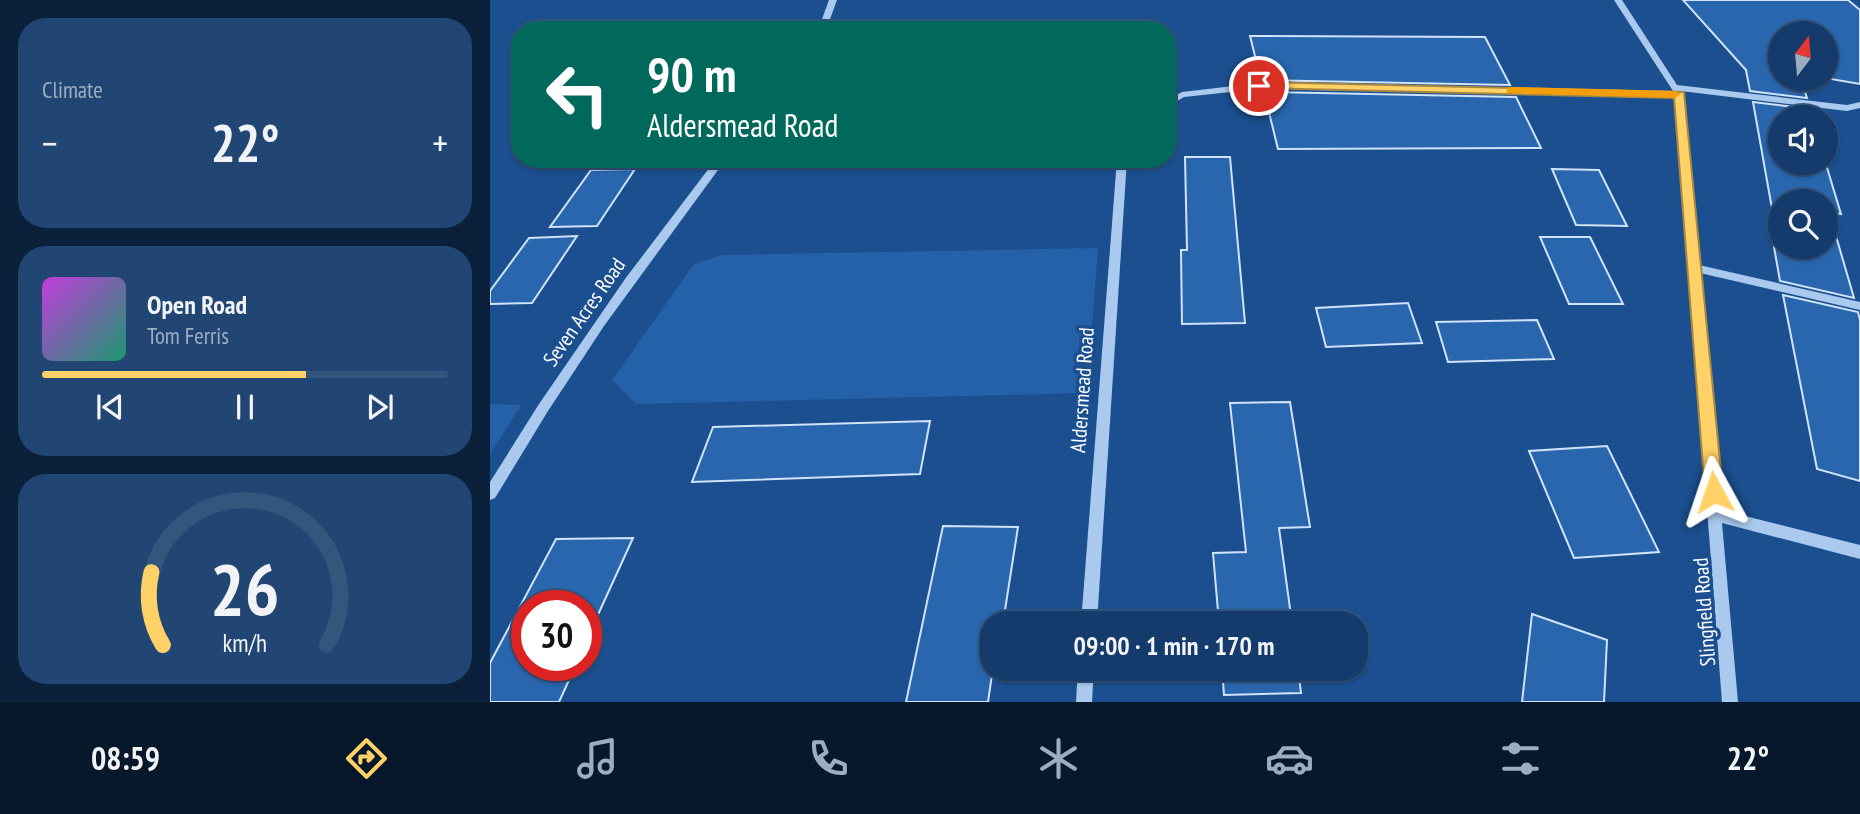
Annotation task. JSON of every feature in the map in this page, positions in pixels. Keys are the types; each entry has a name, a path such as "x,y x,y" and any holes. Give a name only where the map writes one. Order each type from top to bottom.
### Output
{"street":[{"path":"825,21 833,0"},
{"name":"Slingfield Road","path":"1618,0 1677,91 1695,268 1730,702"},
{"path":"1176,99 1182,95 1259,86 1677,91 1847,108 1860,105"},
{"name":"Seven Acres Road","path":"490,494 542,406 601,318 714,168"},
{"name":"Aldersmead Road","path":"1090,611 1121,168"},
{"path":"1695,268 1860,306"},
{"path":"1716,515 1860,552"},
{"path":"1084,702 1085,681"}],"shaded area":[{"path":"1098,248 1087,393 636,404 612,380 694,264 722,255"},
{"path":"490,404 521,405 490,455"}],"building":[{"path":"1683,0 1848,0 1860,10 1860,84 1838,80 1838,21 1768,21 1768,91 1805,91 1807,98 1750,91 1746,70"},
{"path":"1250,36 1485,37 1510,85 1261,80"},
{"path":"1264,92 1516,97 1541,148 1278,149"},
{"path":"1753,102 1777,105 1768,105 1768,175 1829,175 1833,189 1768,189"},
{"path":"1185,157 1230,157 1245,323 1182,324 1181,250 1187,250"},
{"path":"635,169 597,226 550,227 591,170"},
{"path":"1552,169 1599,170 1627,226 1576,225"},
{"path":"577,236 532,303 490,304 490,291 529,238"},
{"path":"1540,237 1590,237 1623,304 1569,304"},
{"path":"1838,243 1854,298 1780,281 1776,259 1838,259"},
{"path":"1783,295 1858,312 1860,481 1817,469"},
{"path":"1408,303 1422,343 1326,347 1316,308"},
{"path":"1537,320 1554,359 1448,362 1436,322"},
{"path":"1290,402 1310,527 1279,528 1290,611 1218,611 1213,553 1246,552 1230,403"},
{"path":"930,421 920,474 692,482 713,427"},
{"path":"1607,446 1659,552 1574,558 1529,451"},
{"path":"943,526 1018,527 1005,611 980,611 980,681 991,681 988,702 906,702"},
{"path":"633,538 602,606 602,590 529,590 556,539"},
{"path":"1532,614 1607,640 1604,702 1522,702"},
{"path":"511,624 511,681 569,681 559,702 490,702 490,663"},
{"path":"1223,681 1300,681 1301,693 1224,695"}],"slow traffic":[{"path":"1511,91 1675,94"}],"route":[{"path":"1259,86 1679,94 1714,492"}]}
